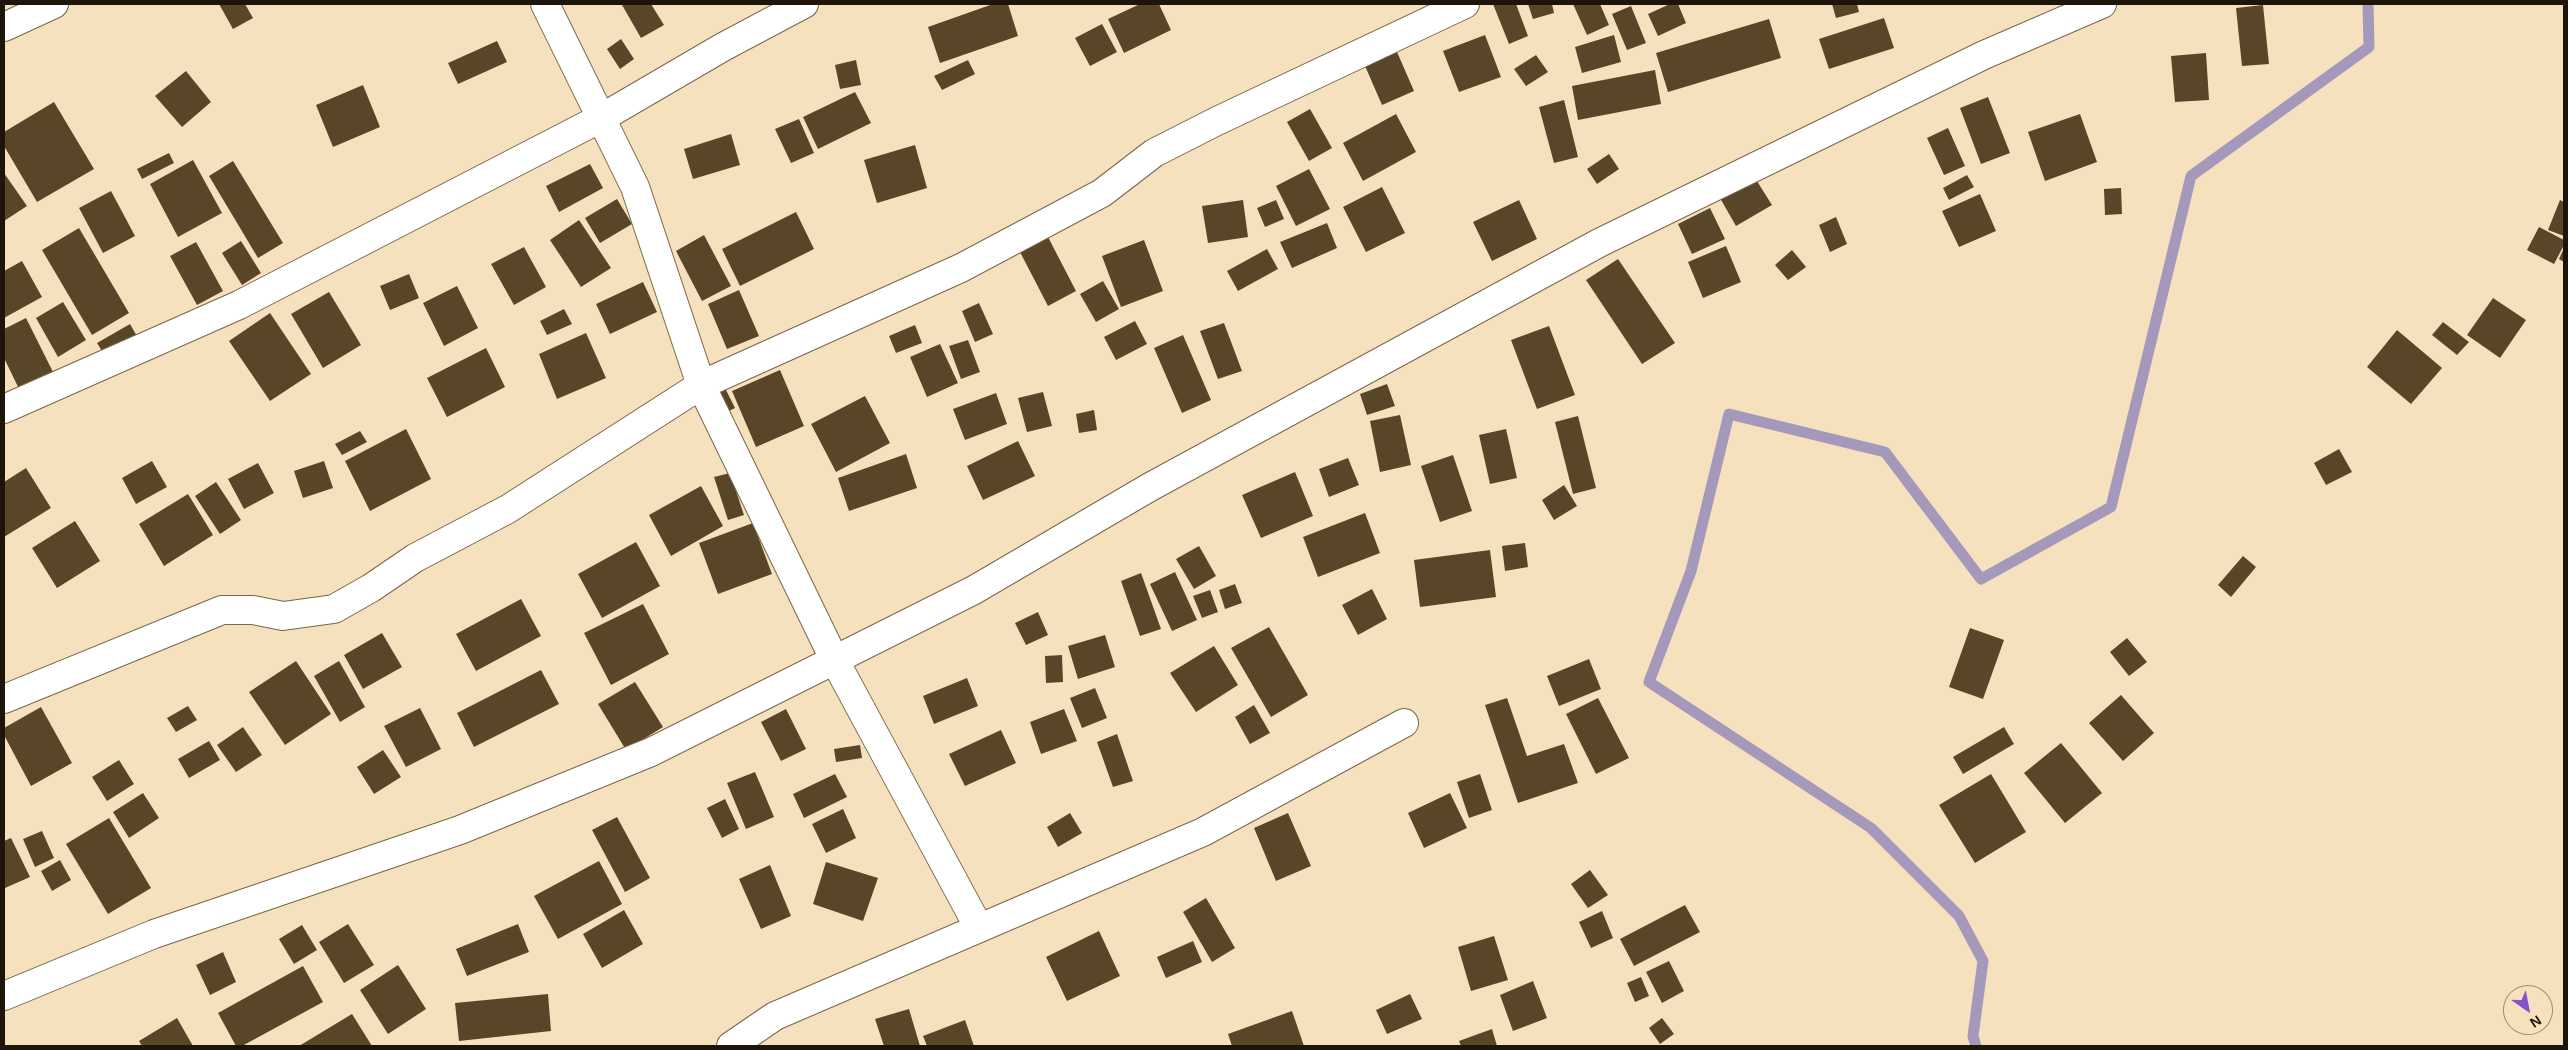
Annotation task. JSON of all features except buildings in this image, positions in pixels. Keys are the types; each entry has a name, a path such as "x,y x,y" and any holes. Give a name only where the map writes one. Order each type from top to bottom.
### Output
{"street":[{"path":"4,27 54,4"},
{"path":"545,4 603,117 635,186 702,385 834,659 979,928"},
{"path":"4,409 239,305 603,117 723,47 804,4"},
{"path":"4,699 222,610 253,610 283,616 334,609 371,588 415,558 508,509 702,385 961,268 1102,194 1154,153 1217,121 1465,4"},
{"path":"4,996 154,934 460,830 651,752 974,590 1150,487 1600,243 1984,54 2102,4"},
{"path":"731,1046 775,1016 1203,832 1404,723"}],"waterway":[{"path":"1976,1046 1973,1036 1983,961 1959,916 1871,828 1649,682 1691,571 1729,414 1885,452 1981,579 2111,507 2191,176 2369,47 2368,4"}]}
